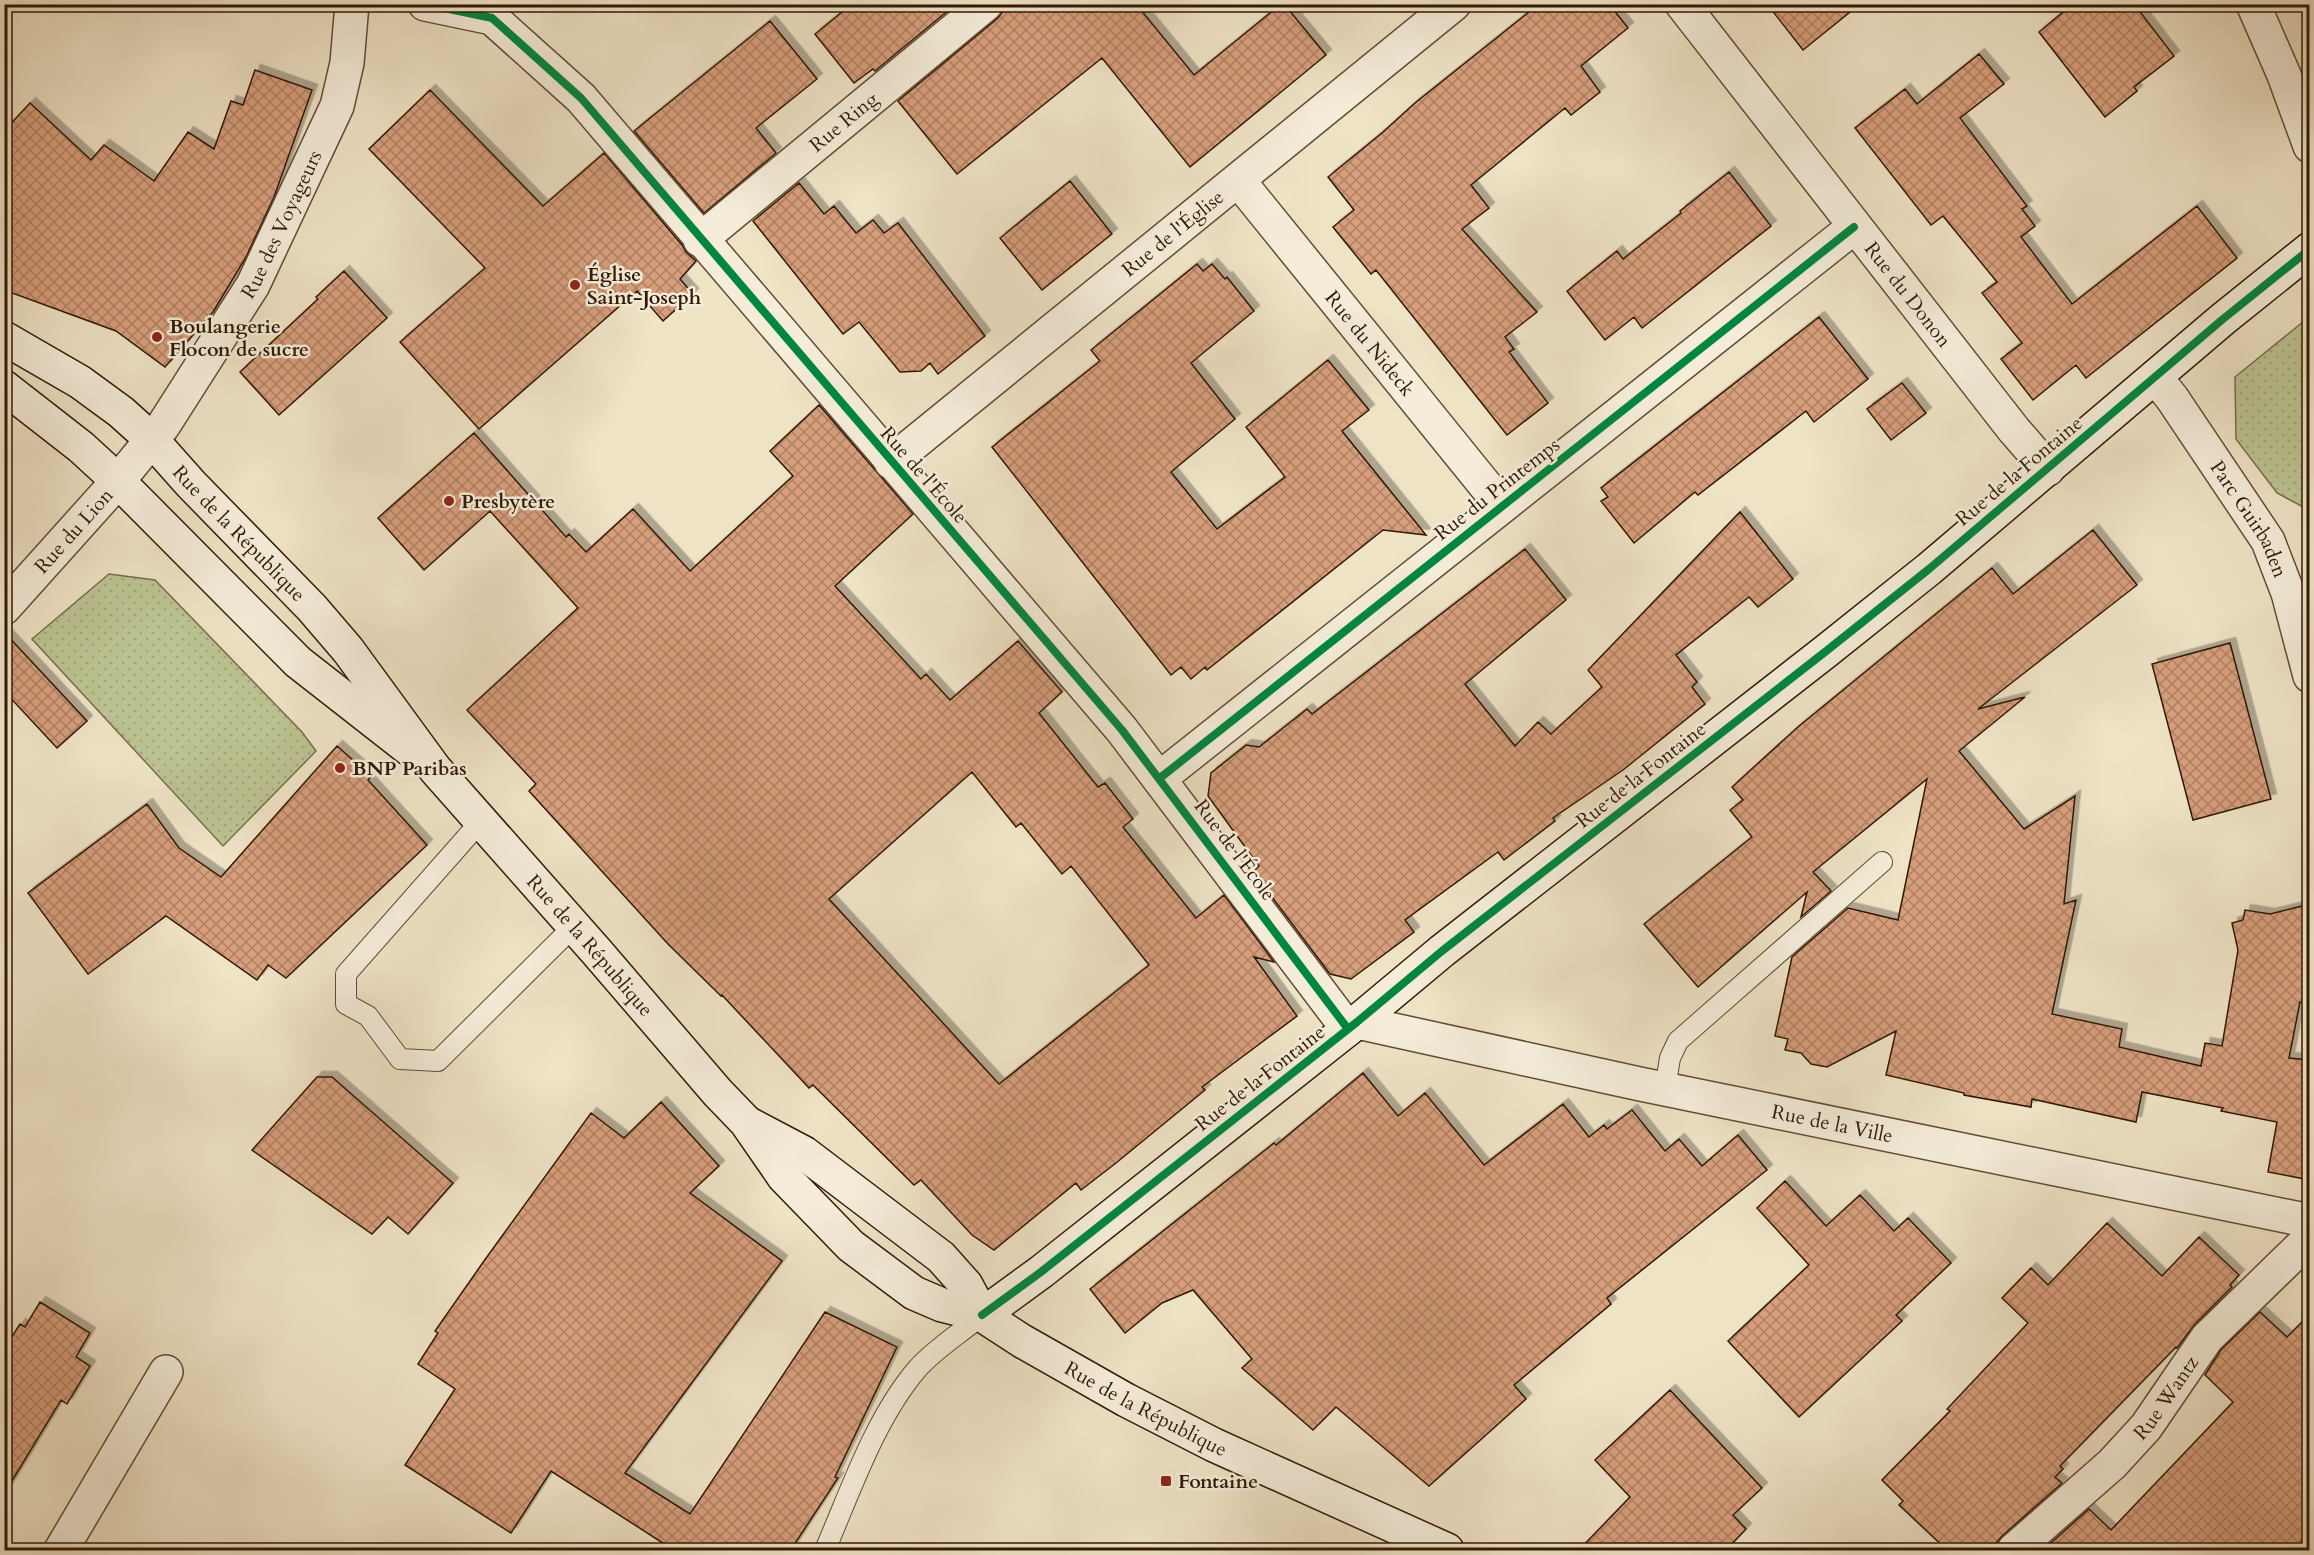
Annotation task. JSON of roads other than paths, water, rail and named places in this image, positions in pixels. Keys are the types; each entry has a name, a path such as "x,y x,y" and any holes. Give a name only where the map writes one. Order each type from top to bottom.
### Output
{"street":[{"name":"Rue des Voyageurs","path":"118,481 163,426 253,285 337,106 346,63 352,4"},
{"name":"Rue de l'École","path":"425,4 492,18 581,98 700,240 1114,721 1353,1026"},
{"name":"Rue Ring","path":"700,240 986,4"},
{"name":"Rue de l'Église","path":"891,462 1454,4"},
{"name":"Rue du Donon","path":"1682,4 2013,430 2048,469"},
{"path":"2253,4 2284,75 2310,146"},
{"name":"Rue du Nideck","path":"1238,180 1502,506"},
{"name":"Rue du Printemps","path":"1160,778 1854,226"},
{"name":"Rue de la Fontaine","path":"982,1315 1041,1272 1353,1026 1442,951 1825,652 2310,249"},
{"name":"Rue de la République","path":"4,338 80,382 121,412 151,439 199,492 312,608 348,650 435,770 574,926 718,1094 746,1122 784,1177 851,1246 914,1293 942,1305 982,1315 1022,1341 1126,1401 1214,1445 1447,1551"},
{"name":"Parc Guirbaden","path":"2155,377 2172,398 2268,541 2288,593 2310,676"},
{"name":"Rue de la République","path":"4,387 81,447 118,481 298,662 435,770"},
{"name":"Rue du Lion","path":"4,608 118,481"},
{"name":"Rue de la Ville","path":"1353,1026 2310,1221"},
{"name":"Rue de la République","path":"746,1122 804,1153 941,1257 966,1285 982,1315"},
{"name":"Rue Wantz","path":"2014,1551 2112,1464 2146,1427 2207,1338 2310,1238"},
{"path":"61,1551 166,1372"}],"lane":[{"path":"482,821 346,974 346,1004 368,1016 400,1059 438,1060 574,926"},
{"path":"1665,1089 1670,1058 1678,1041 1882,862"},
{"path":"825,1551 879,1427 900,1392 919,1366 982,1315"}],"place":[{"name":"Église Saint-Joseph","path":"575,285"},
{"name":"Boulangerie Flocon de sucre","path":"157,337"},
{"name":"Presbytère","path":"449,501"},
{"name":"BNP Paribas","path":"340,768"},
{"name":"Fontaine","path":"1166,1481"}]}
